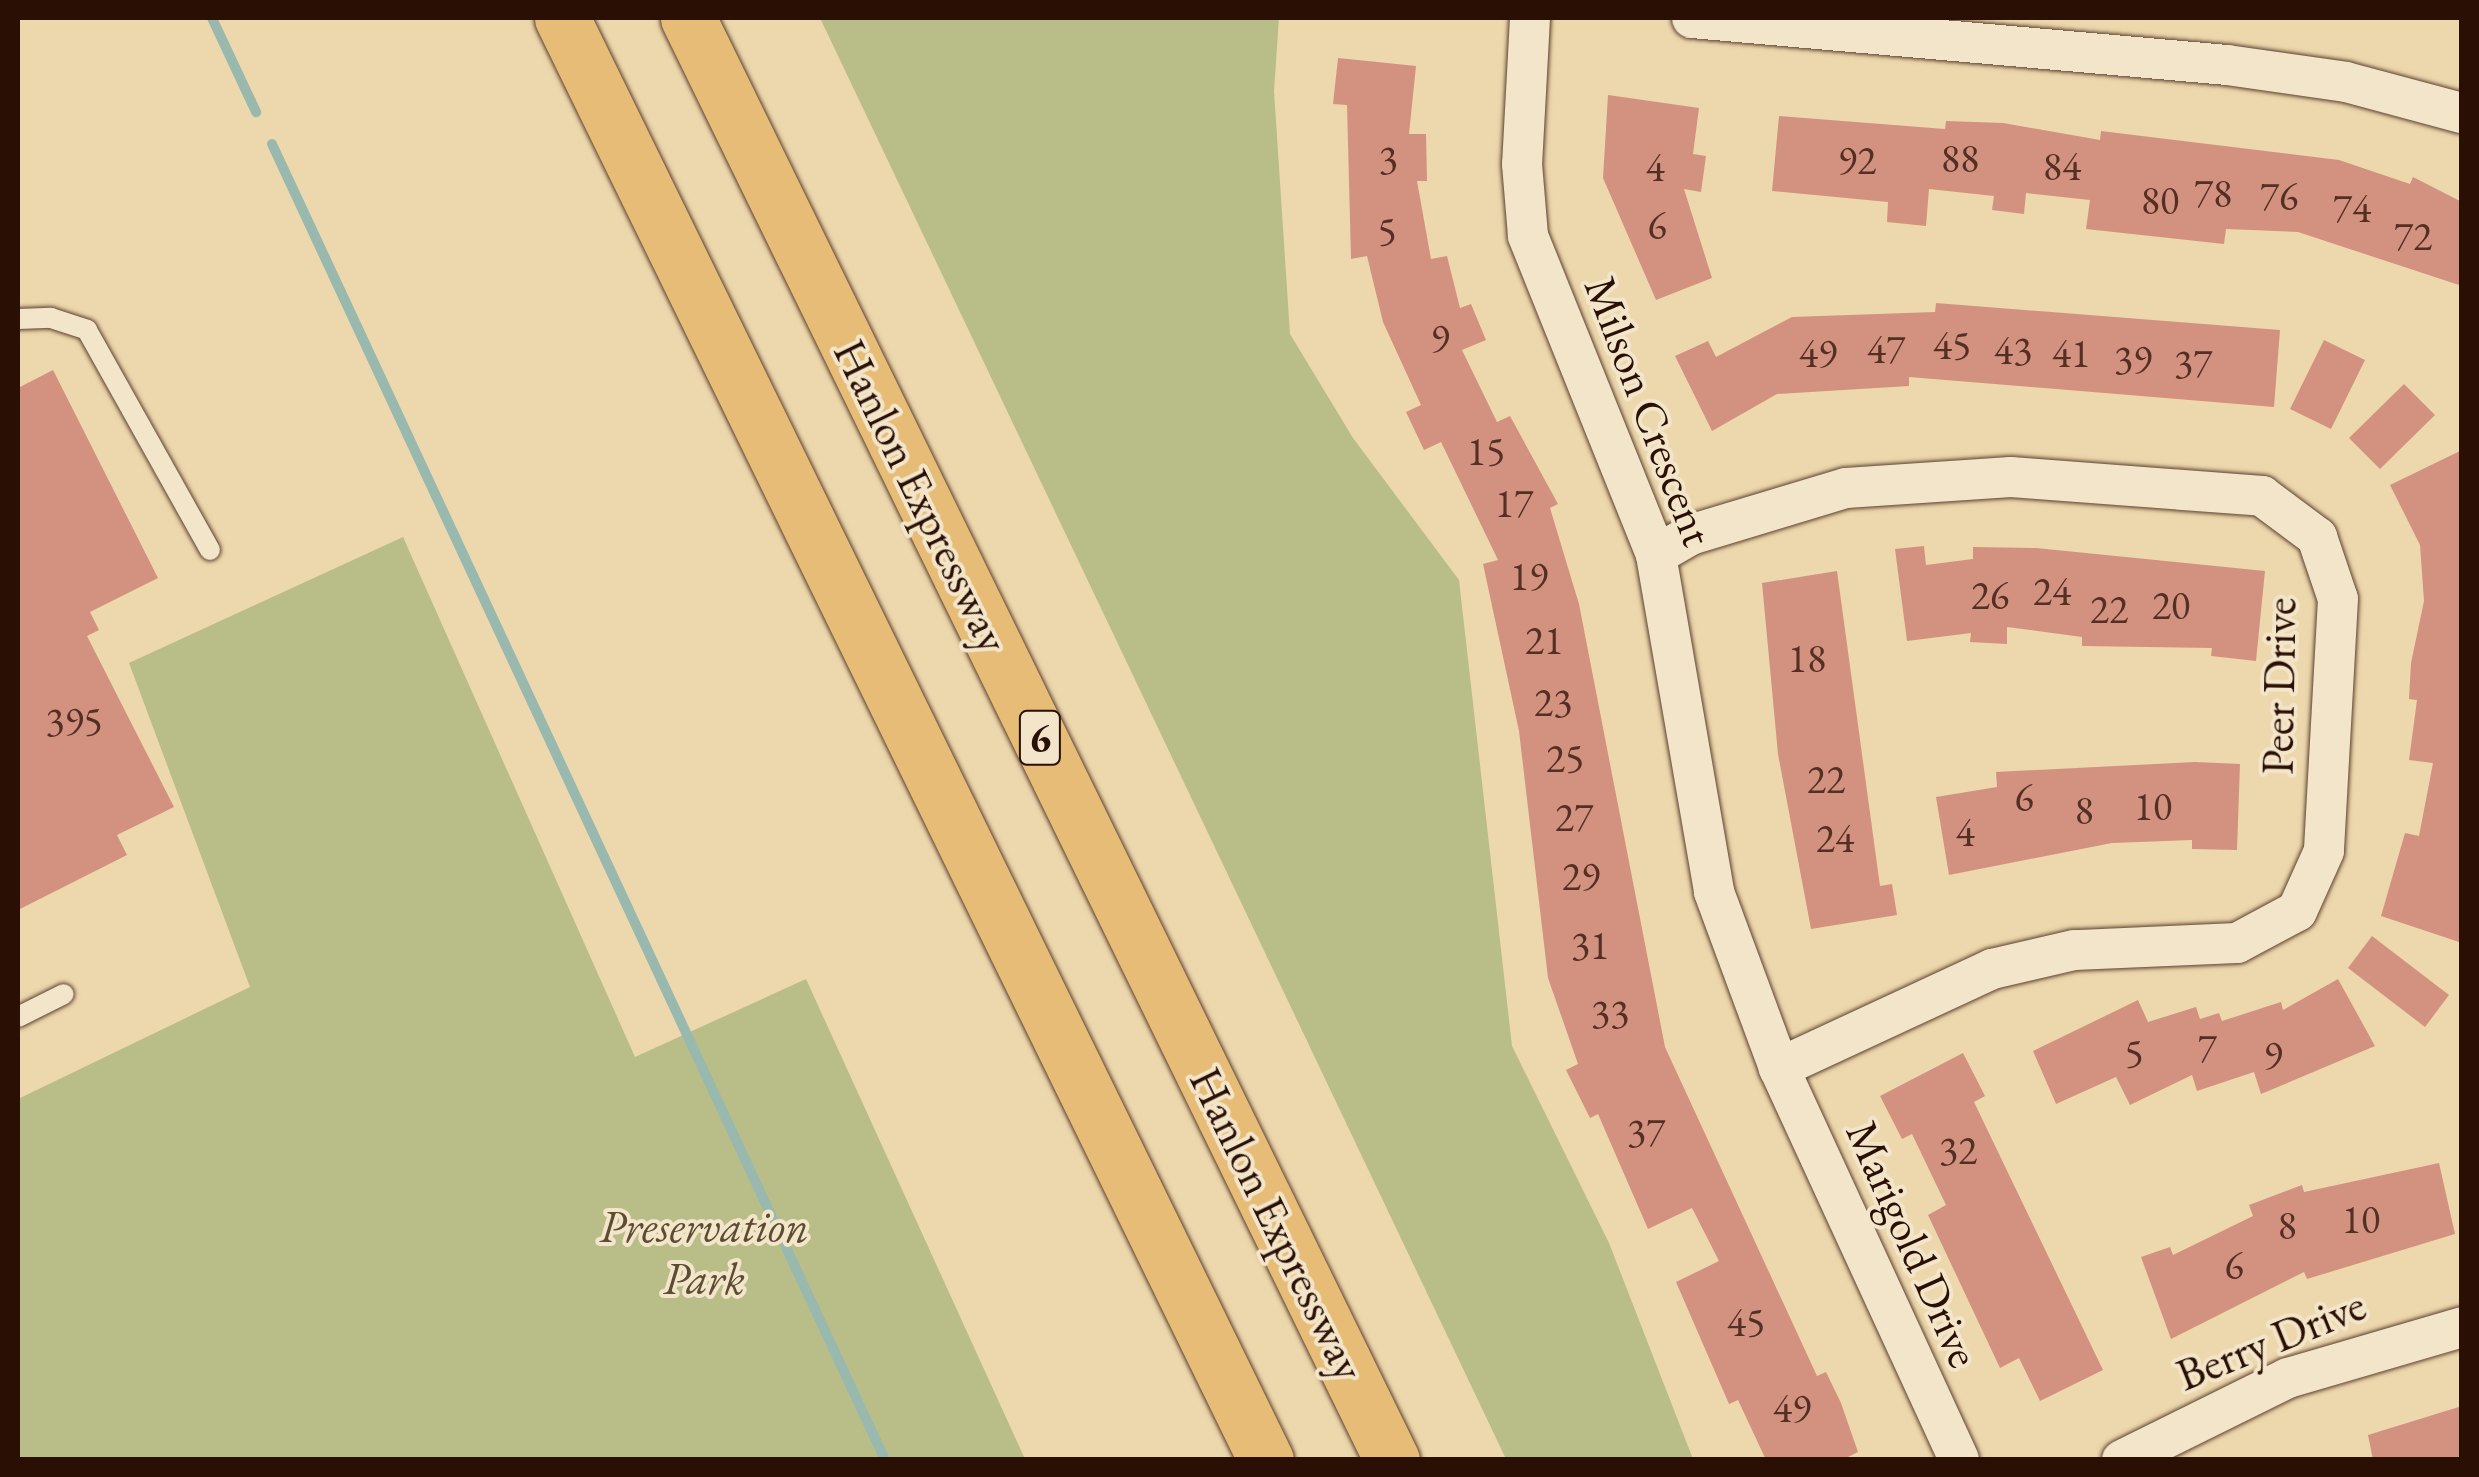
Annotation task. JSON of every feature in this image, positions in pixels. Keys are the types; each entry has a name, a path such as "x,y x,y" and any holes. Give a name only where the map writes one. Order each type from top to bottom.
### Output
{"highway":[{"path":"562,18 1266,1460"},
{"name":"Hanlon Expressway","path":"688,18 1392,1460"}],"street":[{"name":"Milson Crescent","path":"1530,18 1522,164 1528,236 1656,555 1714,892 1780,1068"},
{"path":"1692,18 2227,65 2346,82 2462,113"},
{"name":"Peer Drive","path":"1656,555 1690,535 1846,488 2011,477 2262,496 2317,537 2338,598 2324,851 2297,911 2237,943 2074,950 1992,969 1780,1068"},
{"name":"Marigold Drive","path":"1780,1068 1959,1460"},
{"name":"Berry Drive","path":"2122,1460 2288,1378 2462,1327"}],"lane":[{"path":"18,320 51,318 86,330 117,370 210,550"},
{"path":"18,1017 64,994"}],"green space":[{"path":"820,18 1279,18 1274,91 1290,334 1353,438 1459,580 1512,1046 1609,1243 1693,1459 1506,1459"},
{"name":"Preservation Park","path":"403,537 635,1057 806,979 1025,1459 18,1459 18,1099 250,987 129,663"}],"building":[{"path":"1338,58 1416,66 1409,134 1426,134 1427,181 1417,181 1431,259 1447,256 1460,308 1471,304 1486,340 1462,350 1497,422 1510,416 1558,504 1550,508 1579,604 1665,1047 1817,1376 1826,1372 1841,1403 1858,1452 1842,1460 1766,1460 1738,1400 1729,1404 1676,1282 1719,1261 1692,1208 1648,1229 1598,1114 1590,1118 1566,1070 1578,1064 1548,978 1519,731 1483,564 1498,560 1441,442 1424,450 1406,412 1421,405 1383,322 1367,256 1351,259 1347,105 1333,104"},
{"path":"1608,95 1699,108 1693,154 1706,156 1701,192 1684,189 1712,278 1656,300 1603,178"},
{"path":"1779,116 1945,129 1946,121 2003,123 2100,140 2101,131 2339,160 2410,184 2413,177 2462,202 2462,286 2298,232 2226,229 2224,244 2086,229 2090,200 2026,193 2024,214 1992,210 1994,196 1929,189 1926,226 1887,222 1888,202 1772,191"},
{"path":"1936,303 2280,330 2274,407 1909,377 1909,386 1777,394 1712,431 1675,356 1708,341 1716,357 1792,317 1935,312"},
{"path":"2324,340 2365,360 2331,429 2290,409"},
{"path":"53,370 158,578 90,612 99,630 87,636 174,807 117,835 127,855 18,910 18,388"},
{"path":"2404,384 2435,415 2380,469 2349,438"},
{"path":"2462,450 2462,943 2381,916 2405,833 2419,836 2433,763 2409,760 2417,700 2409,699 2411,663 2424,601 2420,545 2390,485"},
{"path":"1924,546 1926,565 1973,559 1973,547 2036,548 2265,571 2256,661 2211,656 2212,648 2082,646 2082,637 2007,627 2007,644 1970,642 1971,633 1907,641 1895,549"},
{"path":"1837,571 1880,886 1892,884 1897,915 1811,929 1778,754 1762,583"},
{"path":"2195,762 2240,764 2237,850 2192,849 2192,840 2112,843 1949,875 1936,797 1997,787 1996,772"},
{"path":"2372,936 2449,995 2425,1027 2348,968"},
{"path":"2338,979 2375,1046 2261,1094 2254,1072 2197,1091 2192,1075 2130,1105 2116,1077 2056,1104 2033,1051 2138,1000 2148,1022 2196,1007 2200,1019 2219,1013 2222,1021 2281,1002 2283,1010"},
{"path":"1963,1053 1985,1096 1974,1102 2103,1370 2040,1401 2019,1358 2000,1368 1928,1215 1946,1205 1912,1134 1902,1139 1880,1096"},
{"path":"2439,1163 2455,1234 2307,1279 2304,1272 2171,1339 2141,1257 2170,1247 2173,1255 2253,1216 2249,1205 2302,1185 2304,1192"},
{"path":"2462,1406 2462,1460 2373,1460 2368,1435"}],"waterway":[{"path":"212,18 256,112"},
{"path":"272,144 885,1460"}]}
